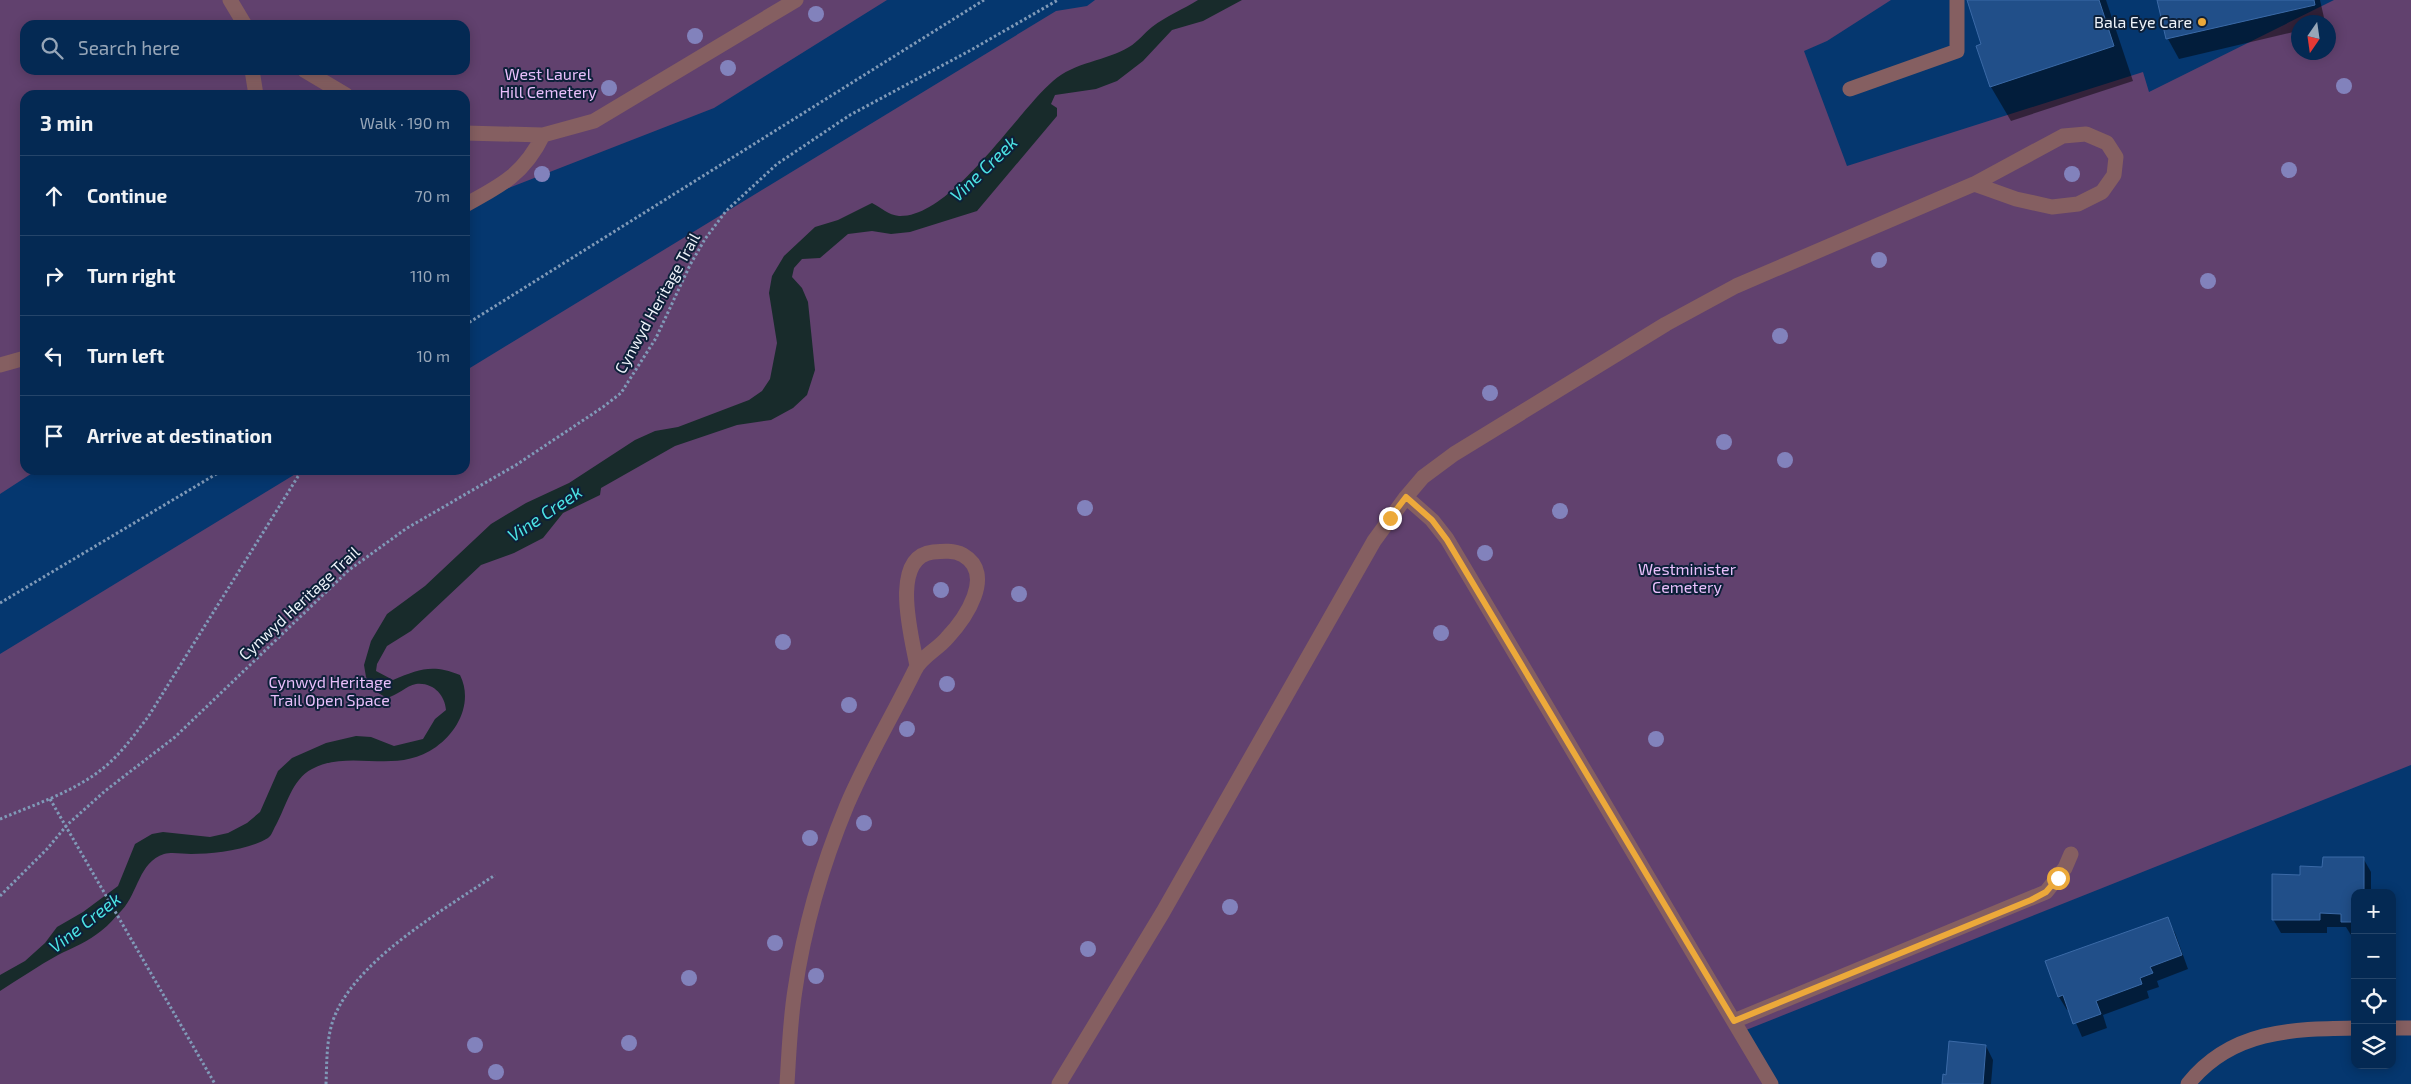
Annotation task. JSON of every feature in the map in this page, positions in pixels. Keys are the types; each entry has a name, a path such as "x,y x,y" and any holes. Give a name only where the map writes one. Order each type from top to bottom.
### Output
{"street":[{"path":"230,0 242,20"},
{"path":"470,133 543,135 594,121 619,108 796,0"},
{"path":"1850,89 1957,51 1957,0"},
{"path":"253,75 255,90"},
{"path":"312,75 338,90"},
{"path":"1059,1084 1163,912 1374,541 1423,477 1454,454 1666,324 1736,286 1974,184 2063,136 2086,134 2107,143 2116,157 2114,175 2102,192 2078,204 2052,207 2016,199 1974,184"},
{"path":"470,202 502,185 521,169 535,152 543,135"},
{"path":"0,365 20,359"},
{"path":"1406,497 1432,520 1447,540 1771,1084"},
{"path":"787,1084 794,991 803,946 829,852 868,762 917,666 948,638 965,615 976,595 978,579 974,564 962,554 946,550 927,552 914,563 907,577 906,597 917,666"},
{"path":"1734,1021 2046,892 2065,868 2072,854"},
{"path":"2188,1084 2199,1071 2222,1053 2246,1040 2276,1032 2312,1028 2351,1028"},
{"path":"2396,1028 2411,1028"}],"path":[{"path":"470,322 984,0"},
{"name":"Cynwyd Heritage Trail","path":"0,896 47,849 67,825 105,791 181,731 349,570 406,528 516,464 603,408 622,393 656,338 690,265 705,239 726,211 777,164 850,115 971,50 1058,0"},
{"path":"0,603 215,475"},
{"path":"0,819 50,799 83,782 107,765 128,744 148,717 299,475"},
{"path":"50,799 67,825 102,890 215,1084"},
{"path":"326,1084 328,1046 335,1014 357,981 405,937 495,875"}],"green space":[{"name":"West Laurel Hill Cemetery","path":"0,0 887,0 714,108 483,198 470,205 470,90 20,90 20,475 29,475 0,494"},
{"name":"Westminister Cemetery","path":"1095,0 1891,0 1827,41 1804,51 1847,166 2143,72 2149,92 2291,21 2291,60 2336,60 2336,15 2304,15 2334,0 2411,0 2411,765 1736,1034 1765,1084 0,1084 0,654 294,475 470,475 470,368 1056,11 1087,6"}],"water":[{"name":"Vine Creek","path":"1198,0 1242,0 1203,21 1172,30 1143,61 1117,81 1096,89 1055,95 1051,104 1057,108 1057,116 977,211 910,232 891,234 872,231 848,234 820,258 802,259 794,268 792,277 802,288 808,302 815,370 807,395 793,408 771,420 737,425 675,446 601,488 600,495 563,513 543,538 514,553 481,565 411,631 387,646 377,664 376,671 393,680 426,669 442,670 460,675 465,695 462,715 451,733 436,747 421,755 405,760 342,761 327,763 312,769 299,779 294,786 280,818 268,838 251,846 220,852 200,854 167,853 156,858 144,871 122,910 104,929 0,991 0,975 25,961 45,943 57,927 83,912 118,886 135,844 152,834 163,832 210,837 228,833 247,823 260,812 278,771 292,758 326,743 356,736 371,737 394,746 423,739 435,719 446,710 441,695 433,687 416,684 387,698 373,690 366,677 364,665 371,641 387,614 425,586 491,524 526,503 569,483 635,440 655,431 678,427 749,400 762,391 770,379 777,343 769,293 772,276 784,256 815,227 838,220 872,203 888,213 899,216 919,212 940,200 961,183 982,161 1053,81 1070,70 1129,47 1157,23"}],"building":[{"path":"1967,0 2099,0 2114,46 1990,87 1976,46 1981,44"},
{"name":"Bala Eye Care","path":"2157,0 2314,0 2315,5 2166,39"},
{"path":"2323,857 2364,857 2364,889 2351,889 2351,922 2341,922 2341,914 2320,913 2320,920 2272,920 2272,874 2300,875 2300,866 2322,867"},
{"path":"2168,917 2182,955 2150,967 2153,973 2140,978 2142,984 2096,1001 2101,1014 2073,1024 2063,995 2058,997 2045,961"},
{"path":"1949,1041 1986,1045 1983,1084 1942,1084 1943,1074 1946,1075"}],"place":[{"name":"Bala Eye Care","path":"2202,22"}],"route":[{"path":"1390,518 1406,497 1432,520 1447,540 1734,1021 2031,900 2046,892 2058,878"}],"park label":[{"name":"Cynwyd Heritage Trail Open Space","path":"330,691"}]}
